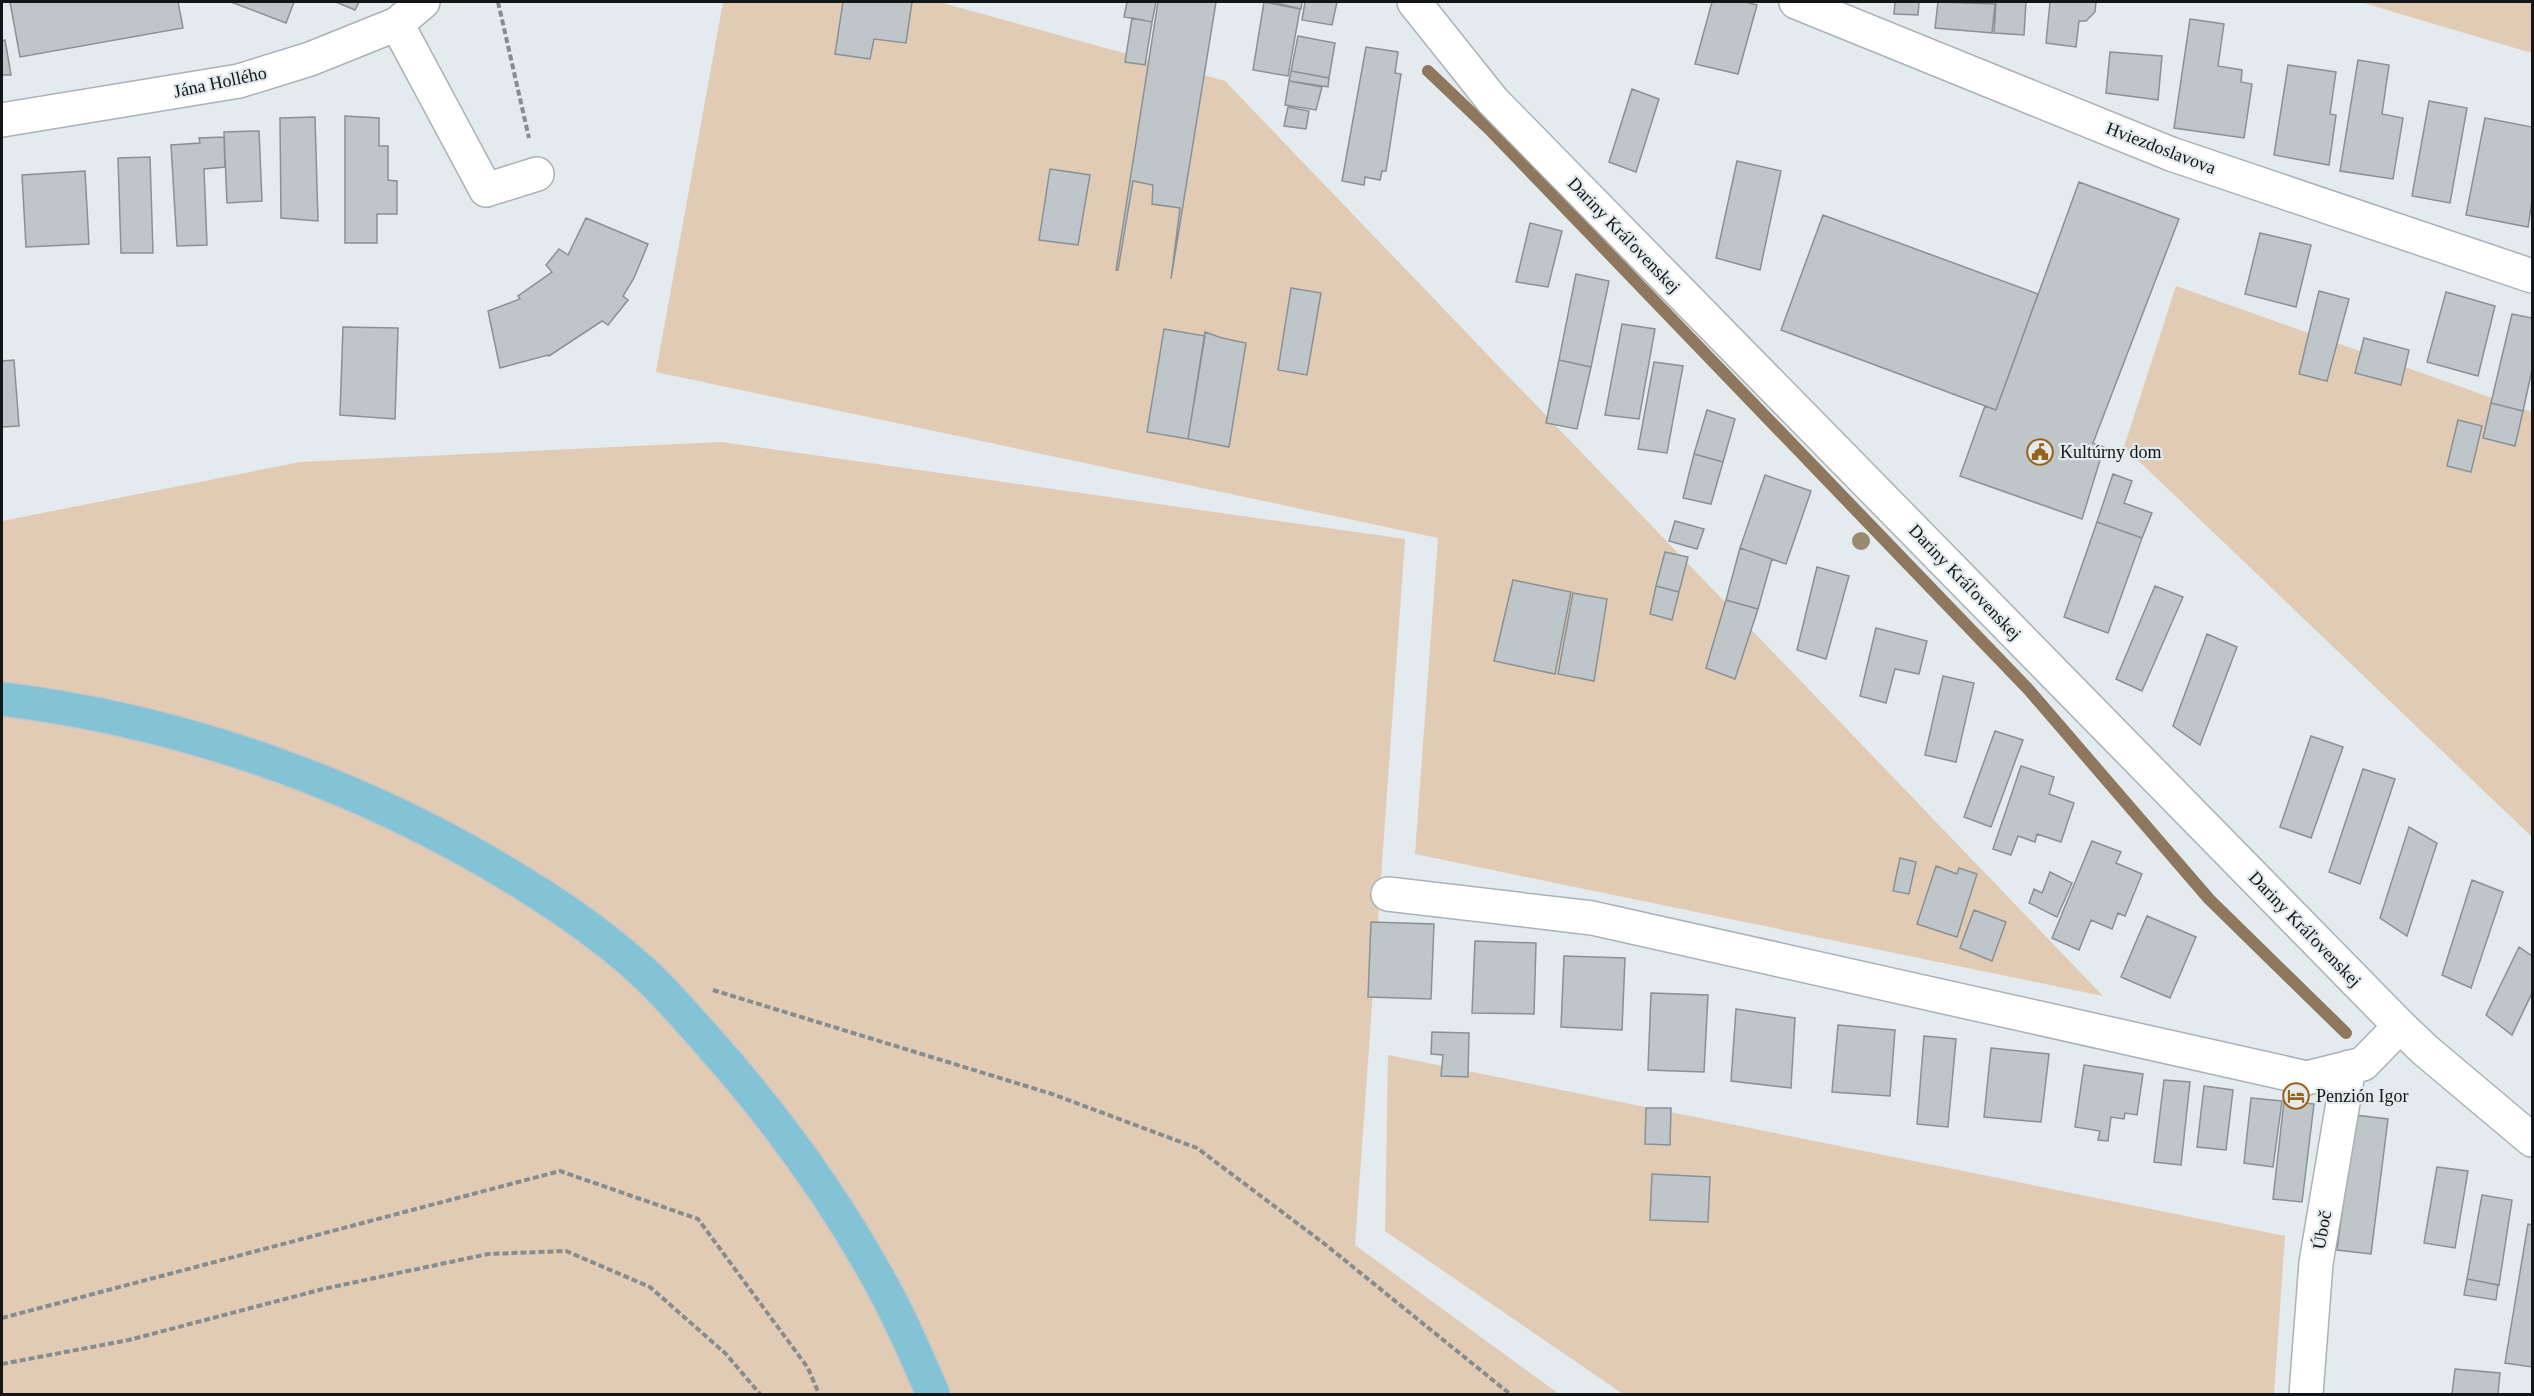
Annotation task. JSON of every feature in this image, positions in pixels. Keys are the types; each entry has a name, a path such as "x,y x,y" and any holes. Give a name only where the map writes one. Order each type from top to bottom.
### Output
{"main road":[{"path":"2,699 83,711 161,730 229,748 313,778 385,809 473,853 554,902 580,921 633,963 670,998 736,1073 795,1146 879,1279 933,1395"}],"street":[{"name":"Jána Hollého","path":"2,120 239,81 310,59 397,24 423,2"},
{"name":"Hviezdoslavova","path":"1796,2 2171,154 2532,276"},
{"name":"Dariny Kráľovenskej","path":"1416,3 1493,101 2400,1026 2425,1050 2532,1140"},
{"path":"397,24 486,190 537,174"},
{"path":"1388,894 1592,918 2307,1078 2363,1064 2400,1026"},
{"name":"Úboč","path":"2306,1395 2316,1263 2349,1067"}],"path":[{"path":"498,2 537,174"},
{"path":"706,988 1052,1094 1197,1148 1326,1245 1510,1395"},
{"path":"2,1318 560,1171 698,1219 808,1368 819,1395"},
{"path":"2,1364 129,1340 323,1289 488,1254 566,1251 650,1287 725,1353 760,1395"}],"shaded area":[{"path":"723,2 939,2 1225,81 2103,996 1415,854 1438,538 656,372"},
{"path":"2360,2 2532,2 2532,53"},
{"path":"2176,286 2532,412 2532,837 2124,447"},
{"path":"721,442 1405,539 1355,1245 1559,1394 2,1394 2,521 300,462"},
{"path":"1388,1055 2285,1236 2274,1394 1623,1394 1385,1231"}],"building":[{"path":"10,2 178,2 183,28 20,57"},
{"path":"231,2 294,2 286,23"},
{"path":"336,2 359,2 355,10"},
{"path":"843,2 912,2 906,43 874,39 870,59 835,54"},
{"path":"1127,2 1156,2 1152,22 1124,17"},
{"path":"1158,2 1216,2 1171,279 1180,208 1152,204 1153,185 1133,181 1118,270 1116,270"},
{"path":"1264,2 1300,9 1288,76 1253,70"},
{"path":"1271,2 1302,2 1301,9"},
{"path":"1305,2 1337,2 1332,25 1302,20"},
{"path":"1712,2 1746,2 1757,5 1738,74 1695,64"},
{"path":"1895,2 1919,2 1918,15 1894,14"},
{"path":"1938,2 1995,4 1992,33 1935,28"},
{"path":"1996,2 2026,2 2024,35 1994,33"},
{"path":"2050,2 2096,2 2095,12 2086,21 2079,21 2076,47 2046,43"},
{"path":"1132,18 1152,22 1145,65 1125,62"},
{"path":"2190,19 2224,24 2218,66 2242,70 2241,82 2252,84 2244,138 2174,128"},
{"path":"1298,36 1335,43 1329,78 1291,71"},
{"path":"5,40 11,75 2,75 2,41"},
{"path":"1366,47 1398,52 1395,73 1401,74 1386,171 1382,171 1380,180 1365,177 1364,185 1342,181"},
{"path":"2110,52 2162,56 2158,100 2106,93"},
{"path":"2358,60 2389,65 2382,114 2403,118 2393,179 2340,171"},
{"path":"2288,65 2336,72 2330,114 2336,115 2329,165 2274,155"},
{"path":"1291,71 1329,78 1328,87 1289,81"},
{"path":"1289,81 1322,87 1316,110 1285,105"},
{"path":"1632,89 1659,99 1636,172 1609,162"},
{"path":"2429,101 2467,108 2450,203 2412,196"},
{"path":"1288,107 1309,111 1306,129 1284,126"},
{"path":"345,116 379,118 379,146 388,146 388,180 397,181 397,214 377,214 377,243 345,243"},
{"path":"315,117 318,221 281,218 280,118"},
{"path":"2485,118 2532,127 2532,201 2528,227 2466,215"},
{"path":"259,131 262,201 227,203 224,132"},
{"path":"224,137 225,167 204,169 207,245 177,246 171,145 200,143 199,138"},
{"path":"150,157 153,253 121,253 118,158"},
{"path":"1737,161 1781,171 1760,270 1716,258"},
{"path":"1050,169 1090,175 1078,245 1039,240"},
{"path":"85,171 89,244 26,247 22,175"},
{"path":"2079,182 2179,219 2093,443 2104,447 2082,519 1960,476 1985,406 1996,410"},
{"path":"1823,215 2038,294 1996,410 1781,330"},
{"path":"586,218 648,244 634,278 623,296 628,300 608,325 602,321 549,356 500,368 488,311 520,299 518,296 552,272 546,265 559,249 568,255"},
{"path":"1530,223 1562,231 1548,287 1516,282"},
{"path":"2260,233 2311,245 2296,307 2245,294"},
{"path":"1576,274 1609,281 1591,367 1559,360"},
{"path":"1291,288 1321,293 1307,375 1278,370"},
{"path":"2319,291 2349,299 2327,381 2299,374"},
{"path":"2446,292 2495,306 2478,376 2427,362"},
{"path":"2512,314 2532,318 2532,370 2523,411 2491,403"},
{"path":"1622,324 1655,329 1639,419 1605,415"},
{"path":"343,327 398,328 395,419 340,415"},
{"path":"1164,329 1205,336 1188,439 1147,432"},
{"path":"1205,332 1246,343 1229,447 1188,439"},
{"path":"2364,338 2409,350 2401,385 2355,373"},
{"path":"14,360 19,426 2,427 2,361"},
{"path":"1559,360 1591,367 1577,429 1546,423"},
{"path":"1654,362 1683,366 1667,453 1638,449"},
{"path":"2491,403 2523,411 2515,446 2483,438"},
{"path":"1707,410 1735,419 1723,462 1694,454"},
{"path":"2458,420 2482,426 2471,472 2447,466"},
{"path":"1694,454 1723,462 1711,504 1683,498"},
{"path":"2113,474 2132,481 2124,503 2152,513 2142,538 2097,522"},
{"path":"1765,475 1811,491 1786,564 1740,548"},
{"path":"1675,521 1704,529 1697,549 1669,541"},
{"path":"2097,522 2142,538 2108,633 2064,617"},
{"path":"1740,548 1772,559 1758,609 1726,600"},
{"path":"1665,552 1688,557 1679,592 1656,586"},
{"path":"1817,567 1849,576 1826,659 1797,650"},
{"path":"1513,580 1571,592 1555,674 1494,661"},
{"path":"1656,586 1679,592 1672,620 1650,614"},
{"path":"2155,586 2183,597 2142,691 2116,679"},
{"path":"1573,593 1607,599 1594,681 1558,674"},
{"path":"1726,600 1758,609 1735,679 1706,668"},
{"path":"1876,628 1927,641 1919,674 1895,669 1886,703 1860,696"},
{"path":"2207,634 2237,647 2200,745 2173,726"},
{"path":"1943,676 1974,683 1956,762 1925,755"},
{"path":"1995,731 2023,740 1991,827 1964,817"},
{"path":"2311,736 2343,747 2311,838 2280,827"},
{"path":"2021,766 2054,777 2049,794 2074,803 2061,842 2037,834 2035,842 2018,836 2011,855 1993,849"},
{"path":"2363,769 2395,779 2360,884 2329,872"},
{"path":"2409,827 2437,843 2407,936 2380,918"},
{"path":"2092,841 2121,852 2116,863 2142,874 2125,916 2118,913 2112,929 2091,920 2079,950 2052,938"},
{"path":"1900,858 1916,862 1909,894 1893,891"},
{"path":"1936,866 1957,874 1959,868 1977,874 1957,937 1917,924"},
{"path":"2050,872 2072,883 2057,917 2029,903 2034,889 2042,893"},
{"path":"2472,880 2503,892 2471,988 2442,975"},
{"path":"1974,910 2006,922 1992,961 1960,948"},
{"path":"2147,916 2196,937 2170,998 2121,977"},
{"path":"1371,922 1434,924 1431,999 1368,997"},
{"path":"1475,941 1536,943 1534,1014 1472,1013"},
{"path":"2519,947 2532,956 2532,993 2512,1035 2486,1015"},
{"path":"1564,956 1625,958 1622,1030 1561,1027"},
{"path":"1651,993 1708,995 1704,1072 1648,1070"},
{"path":"1736,1009 1795,1018 1791,1088 1731,1081"},
{"path":"1838,1025 1895,1030 1890,1096 1832,1092"},
{"path":"1432,1032 1469,1033 1468,1077 1441,1076 1443,1055 1431,1054"},
{"path":"1924,1036 1956,1039 1948,1127 1917,1124"},
{"path":"1991,1048 2049,1054 2041,1122 1984,1117"},
{"path":"2084,1065 2143,1074 2137,1115 2125,1113 2124,1119 2111,1117 2108,1141 2098,1140 2100,1131 2075,1127"},
{"path":"2164,1080 2190,1082 2181,1165 2154,1162"},
{"path":"2204,1086 2233,1090 2226,1150 2197,1147"},
{"path":"2251,1098 2282,1101 2273,1167 2244,1163"},
{"path":"2284,1101 2314,1104 2302,1202 2273,1199"},
{"path":"1646,1108 1671,1108 1670,1145 1645,1144"},
{"path":"2355,1115 2388,1119 2371,1254 2337,1250"},
{"path":"2437,1167 2468,1171 2455,1248 2424,1243"},
{"path":"1652,1174 1710,1177 1708,1222 1650,1220"},
{"path":"2482,1195 2512,1200 2499,1285 2467,1279"},
{"path":"2528,1224 2532,1225 2532,1367 2505,1363"},
{"path":"2467,1279 2498,1285 2496,1300 2464,1295"},
{"path":"2455,1369 2500,1373 2498,1394 2452,1394"}],"waterway":[{"path":"1428,71 1492,132 2028,689 2209,899 2346,1033"}],"place":[{"name":"Kultúrny dom","path":"2040,452"},
{"name":"Penzión Igor","path":"2296,1096"}]}
